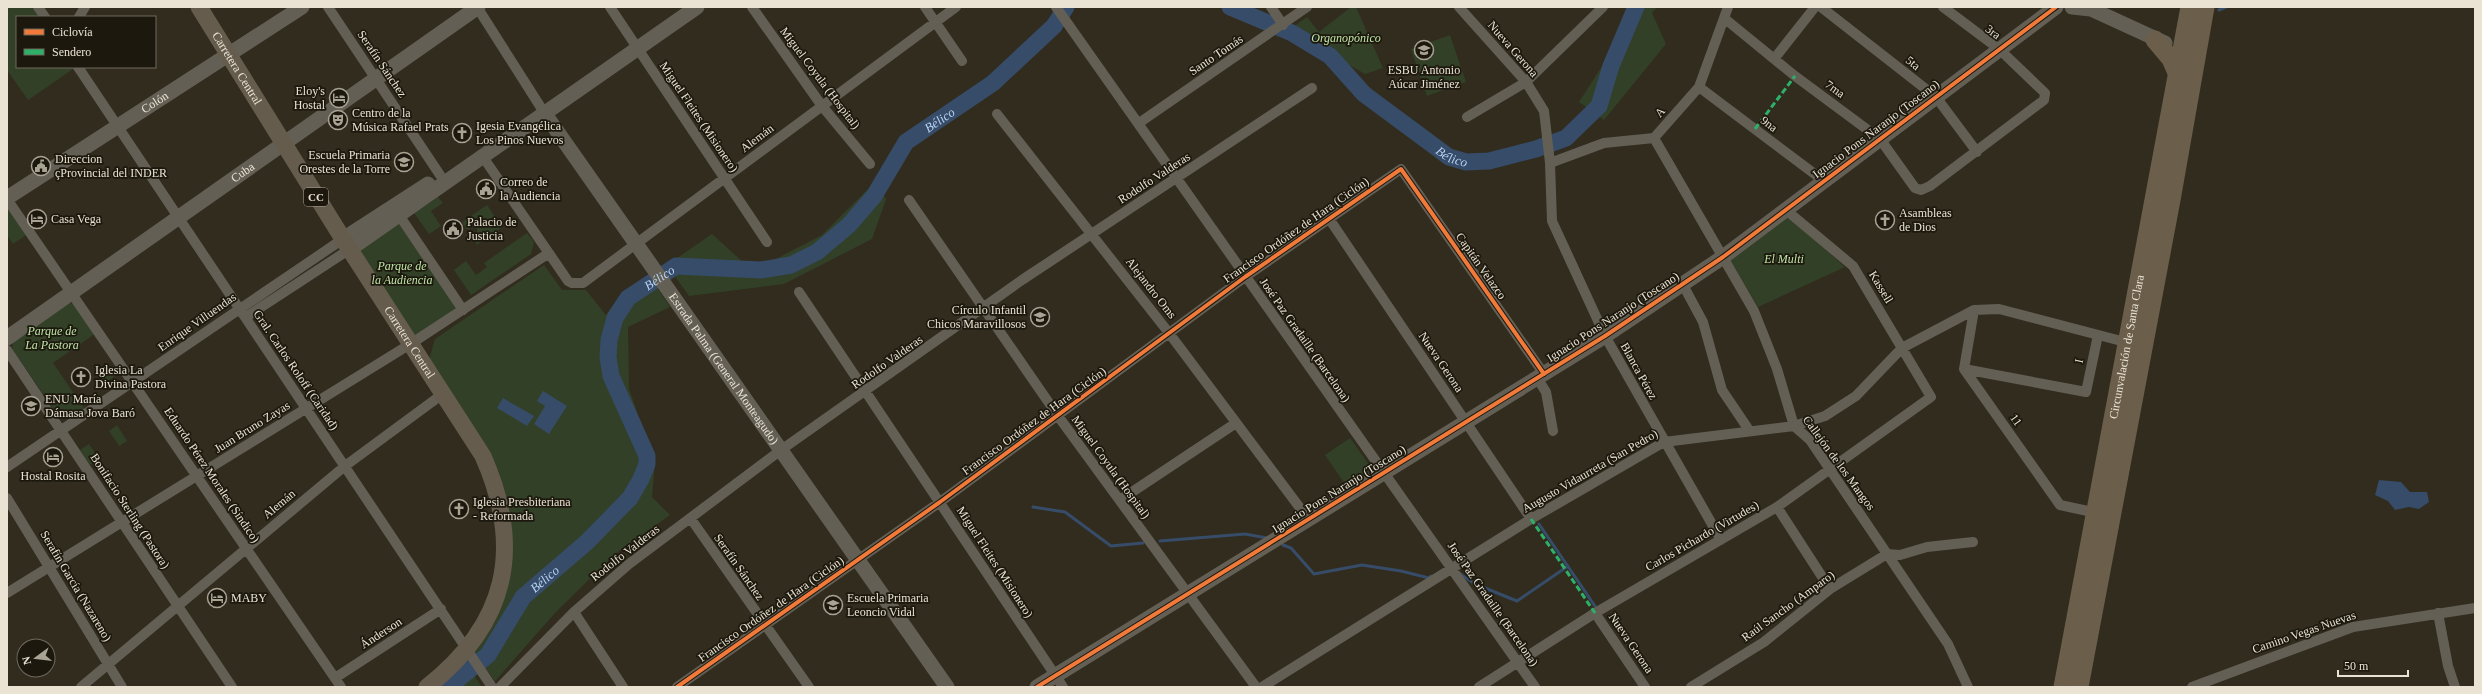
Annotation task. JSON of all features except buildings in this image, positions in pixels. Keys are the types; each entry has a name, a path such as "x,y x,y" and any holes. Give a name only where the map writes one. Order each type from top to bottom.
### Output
{"highway":[{"path":"2178,75 2171,59 2155,40 2174,34 2195,14"},
{"name":"Circunvalación de Santa Clara","path":"2079,687 2170,207 2195,14"},
{"name":"Circunvalación de Santa Clara","path":"2064,687 2178,75 2190,51"}],"main road":[{"name":"Carretera Central","path":"199,7 346,244 444,393 483,456 496,486 505,536 504,560 497,592 487,621 469,652 427,687"}],"street":[{"path":"38,7 44,16"},
{"path":"80,16 85,7"},
{"name":"Colón","path":"7,198 302,7"},
{"name":"Serafín Sánchez","path":"328,7 440,175"},
{"name":"Cuba","path":"7,338 477,7"},
{"name":"Estrada Palma (General Monteagudo)","path":"477,7 542,110 947,687"},
{"name":"Miguel Fleites (Misionero)","path":"610,7 767,242"},
{"path":"635,45 681,7"},
{"path":"346,244 440,175 542,110 635,45 697,7"},
{"name":"Miguel Coyula (Hospital)","path":"752,7 822,106 870,164"},
{"path":"925,7 962,60"},
{"name":"Alemán","path":"549,253 572,283 588,281 956,7"},
{"name":"José Paz Gradaille (Barcelona)","path":"1056,7 1535,687"},
{"path":"1271,7 1284,25"},
{"name":"Santo Tomás","path":"1139,123 1284,25 1307,7"},
{"name":"Nueva Gerona","path":"1459,7 1526,82 1544,112 1548,134 1550,161"},
{"path":"1467,117 1526,82 1603,7"},
{"name":"A","path":"1654,138 1699,87 1728,7"},
{"path":"1774,59 1815,7"},
{"name":"5ta","path":"1821,7 1936,97 1977,152"},
{"name":"3ra","path":"1943,7 1999,49 2045,93 2041,104 1977,152"},
{"name":"Ignacio Pons Naranjo (Toscano)","path":"1037,687 1059,681 1189,593 1384,474 1605,336 1722,257 2056,7"},
{"path":"2072,7 2091,9 2155,40 2190,51"},
{"name":"7ma","path":"1724,18 1774,59 1880,139 1916,188 1921,190 1930,186 1977,152"},
{"name":"Gral. Carlos Roloff (Caridad)","path":"79,68 492,687"},
{"name":"9na","path":"1699,87 1824,181"},
{"name":"Rodolfo Valderas","path":"500,687 574,612 629,564 691,520 781,450 865,393 1022,280 1312,88"},
{"path":"346,244 399,215 483,157 542,110"},
{"name":"Alejandro Oms","path":"996,114 1093,234 1169,332 1309,520"},
{"path":"1550,161 1604,143 1654,138"},
{"name":"Callejón de los Mangos","path":"1654,138 1754,311 1777,369 1794,426 1810,440 1948,644 1968,687"},
{"path":"483,157 549,253"},
{"name":"Blanca Pérez","path":"1550,161 1552,221 1605,336 1721,540"},
{"name":"Francisco Ordóñez de Hara (Ciclón)","path":"677,687 940,502 1245,277 1330,220 1401,169"},
{"name":"Capitán Velazco","path":"1401,169 1541,376 1546,392 1553,431"},
{"name":"Eduardo Pérez Morales (Síndico)","path":"7,198 338,683"},
{"name":"Miguel Coyula (Hospital)","path":"909,200 985,308 1058,416 1189,593 1256,687"},
{"name":"Kassell","path":"1786,210 1853,266 1931,397"},
{"path":"399,215 463,310"},
{"name":"Nueva Gerona","path":"1330,220 1531,519"},
{"name":"Enrique Villuendas","path":"7,467 240,308 346,244"},
{"name":"Enrique Villuendas","path":"246,317 346,244"},
{"name":"Juan Bruno Zayas","path":"7,593 412,343 549,253"},
{"path":"1682,283 1703,322 1722,390 1749,430"},
{"name":"Miguel Fleites (Misionero)","path":"799,292 865,393 940,502 1059,681"},
{"name":"Augusto Vidaurreta (San Pedro)","path":"1262,687 1531,519 1664,442 1749,430 1794,426 1825,416 1856,396 1902,348 1974,310 1999,309 2129,343"},
{"path":"1964,370 1974,310"},
{"name":"I","path":"1964,370 2086,392 2098,335"},
{"name":"Bonifacio Sterling (Pastora)","path":"7,350 62,430 177,608 232,687"},
{"name":"11","path":"1964,370 2060,505 2097,513"},
{"name":"Alemán","path":"81,687 345,466 444,393"},
{"name":"Carlos Pichardo (Virtudes)","path":"1479,687 1595,613 1777,507 1830,471 1931,397"},
{"path":"1120,500 1236,423"},
{"name":"Serafín García (Nazareno)","path":"7,498 122,687"},
{"path":"1777,507 1830,589"},
{"name":"Serafín Sánchez","path":"691,520 764,626 809,687"},
{"name":"Raúl Sancho (Amparo)","path":"1691,687 1764,642 1830,589 1887,554 1900,554 1926,547 1973,542"},
{"name":"Camino Vegas Nuevas","path":"2192,687 2352,627 2475,608"},
{"name":"Ánderson","path":"338,683 441,609"},
{"path":"574,612 623,687"},
{"name":"Nueva Gerona","path":"1595,613 1645,687"},
{"path":"2438,613 2448,666 2455,687"}],"green space":[{"path":"7,7 34,7 40,16 16,16 16,68 75,68 28,100 7,70"},
{"name":"Organopónico","path":"1351,7 1356,7 1383,68 1365,74 1289,30 1307,17 1319,32"},
{"path":"1631,7 1657,7 1652,13 1666,44 1604,120 1579,102 1613,49"},
{"path":"1450,35 1466,82 1427,96 1411,49"},
{"path":"874,183 886,199 872,239 784,284 689,296 667,265 712,234 744,263 770,262 822,235"},
{"path":"438,197 443,203 431,211 441,226 429,234 414,213"},
{"path":"7,204 28,234 13,244 7,235"},
{"path":"487,205 502,227 477,245 473,237 477,234 477,228 473,227 467,230 462,222"},
{"name":"El Multi","path":"1788,216 1845,267 1758,307 1729,258"},
{"name":"Parque de la Audiencia","path":"397,221 457,308 416,338 355,248"},
{"path":"527,233 534,242 531,254 471,295 454,270 466,261 476,275 487,267 484,263"},
{"path":"544,265 562,290 586,290 606,315 623,291 650,277 670,307 628,327 629,389 655,462 652,497 670,515 615,554 555,613 495,681 473,651 495,619 506,502 499,472 490,451 429,360 435,339"},
{"name":"Parque de La Pastora","path":"68,303 77,304 96,333 53,363 84,408 68,419 58,416 12,348 14,339"},
{"path":"108,365 109,367 112,366 118,374 103,384 96,373"},
{"path":"117,425 127,441 119,446 109,431"},
{"path":"1350,438 1375,473 1349,490 1325,455"},
{"path":"89,444 99,459 90,465 80,450"},
{"path":"464,661 482,687 440,687 443,685"}],"water":[{"path":"543,391 567,406 549,434 534,424 545,406 537,401"},
{"path":"503,398 534,416 527,426 497,408"},
{"path":"2379,480 2401,482 2410,492 2427,492 2429,502 2419,509 2409,507 2395,510 2388,501 2375,495"}],"waterway":[{"name":"Bélico","path":"448,687 488,655 523,597 587,542 630,498 641,479 647,464 647,456 611,376 608,357 609,340 615,318 628,298 676,266 761,270 791,265 817,252 849,225 874,196 906,142 993,83 1054,26 1066,7"},
{"name":"Bélico","path":"1230,7 1292,33 1330,56 1364,94 1449,157 1466,162 1489,161 1536,149 1566,138 1599,106 1611,66 1636,7"},
{"name":"Bélico","path":"2219,10 2226,7"},
{"path":"1033,507 1065,512 1111,546 1143,543"},
{"path":"1539,524 1597,609"},
{"path":"1160,541 1245,534 1267,538"},
{"path":"1283,545 1291,548 1314,574 1362,565 1401,571 1429,578 1431,576"},
{"path":"1459,573 1475,584 1517,601 1568,566"}],"marked path":[{"path":"1755,129 1795,76"},
{"path":"1531,519 1595,613"}],"cycle path":[{"path":"1037,687 1605,336 1723,257 2056,7"},
{"path":"677,687 940,502 1245,277 1401,169 1544,374"}],"place":[{"name":"ESBU Antonio Aúcar Jiménez","path":"1424,50"},
{"name":"Eloy's Hostal","path":"339,98"},
{"name":"Centro de la Música Rafael Prats","path":"338,120"},
{"name":"Igesia Evangélica Los Pinos Nuevos","path":"462,133"},
{"name":"Escuela Primaria Orestes de la Torre","path":"404,162"},
{"name":"Direccion çProvincial del INDER","path":"41,166"},
{"name":"Correo de la Audiencia","path":"486,189"},
{"name":"Casa Vega","path":"37,219"},
{"name":"Asambleas de Dios","path":"1885,220"},
{"name":"Palacio de Justicia","path":"453,229"},
{"name":"Círculo Infantil Chicos Maravillosos","path":"1040,317"},
{"name":"Iglesia La Divina Pastora","path":"81,377"},
{"name":"ENU María Dámasa Jova Baró","path":"31,406"},
{"name":"Hostal Rosita","path":"53,457"},
{"name":"Iglesia Presbiteriana - Reformada","path":"459,509"},
{"name":"MABY","path":"217,598"},
{"name":"Escuela Primaria Leoncio Vidal","path":"833,605"}]}
